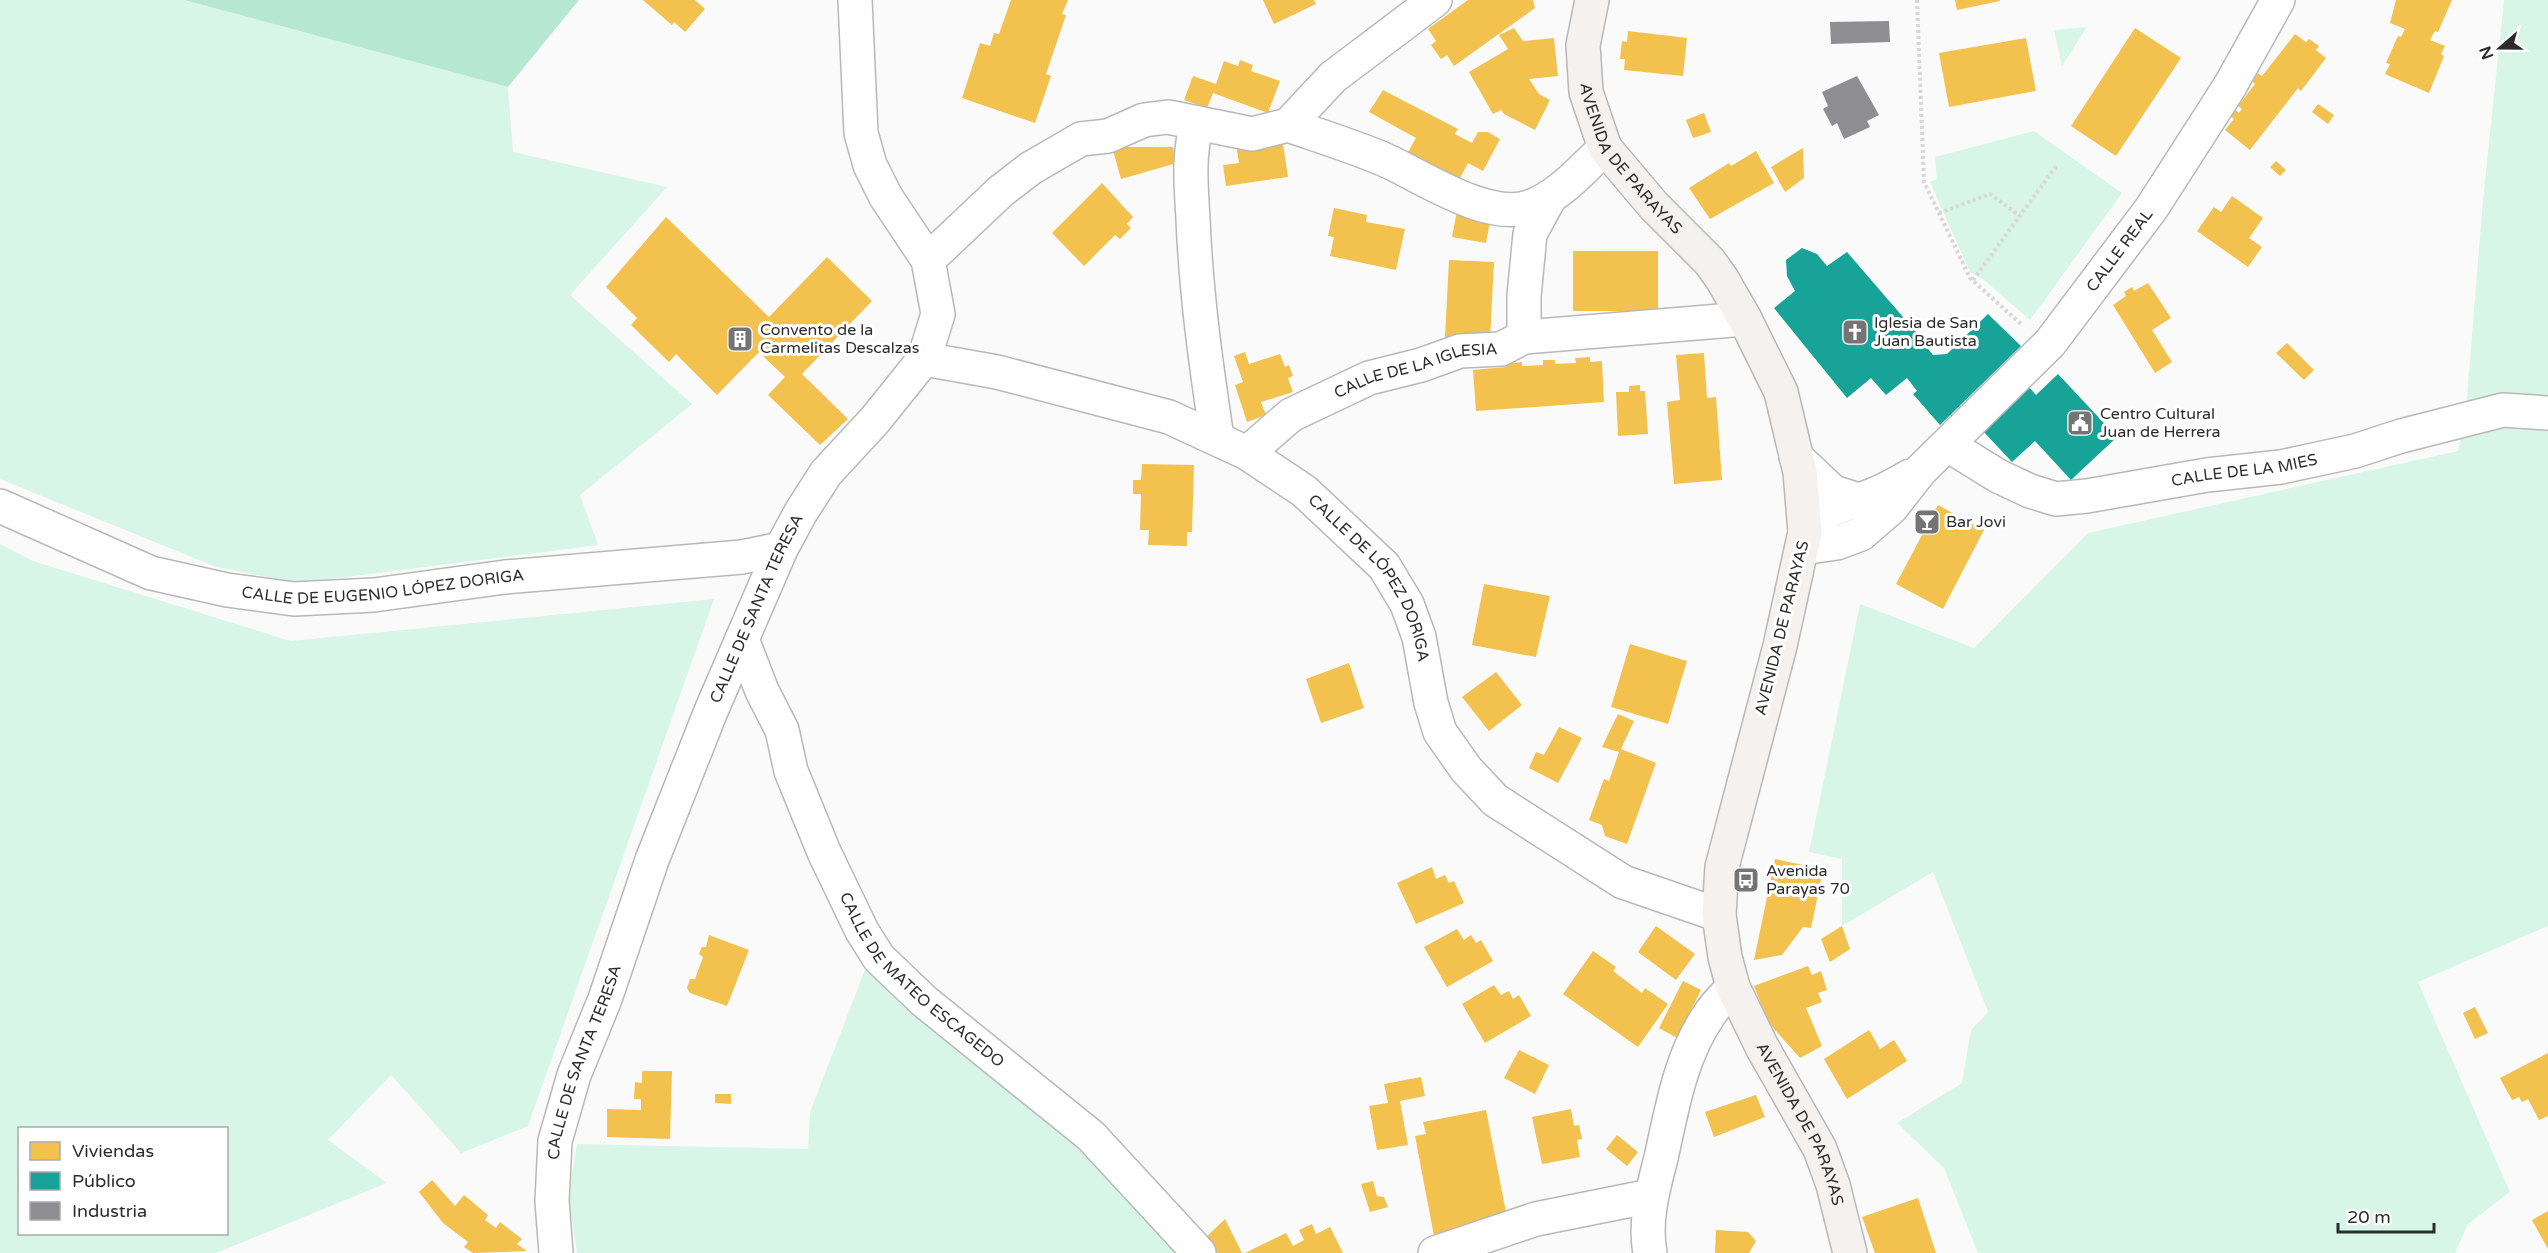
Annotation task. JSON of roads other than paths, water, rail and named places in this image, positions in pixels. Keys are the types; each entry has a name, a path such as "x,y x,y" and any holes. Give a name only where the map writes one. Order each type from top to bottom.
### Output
{"street":[{"name":"CALLE DE SANTA TERESA","path":"556,1253 552,1201 555,1141 574,1075 605,999 652,860 742,639 782,549 826,473 875,420 924,359 938,314 928,260 886,196 870,165 861,133 855,0"},
{"path":"928,260 1001,191 1031,168 1081,139 1108,136 1144,120 1168,117 1252,134 1288,125 1333,77 1435,0"},
{"name":"AVENIDA DE PARAYAS","path":"1592,0 1583,45 1586,92 1605,148 1654,206 1710,262 1745,318 1781,392 1800,472 1803,540 1780,646 1722,867 1719,915 1725,957 1733,987 1762,1047 1820,1149 1833,1185 1850,1253"},
{"name":"CALLE REAL","path":"1803,540 1837,543 1861,534 1891,508 1920,471 2050,343 2151,209 2230,86 2278,0"},
{"path":"1197,123 1190,150 1196,277 1204,359 1217,438"},
{"path":"1288,125 1385,160 1429,183 1481,204 1527,208 1549,199"},
{"path":"1524,337 1524,296 1530,234 1549,199 1605,148"},
{"name":"CALLE DE LA IGLESIA","path":"1247,453 1291,416 1369,378 1421,365 1460,351 1501,349 1524,337 1745,318"},
{"name":"CALLE DE LÓPEZ DORIGA","path":"924,359 998,372 1168,417 1247,453 1304,491 1384,566 1407,604 1419,637 1431,703 1440,732 1466,769 1495,800 1623,882 1719,915"},
{"name":"CALLE DE LA MIES","path":"1948,445 1998,476 2030,491 2056,498 2087,496 2207,475 2281,467 2355,451 2401,436 2503,410 2548,413"},
{"path":"1796,457 1833,492 1856,499"},
{"name":"CALLE REAL","path":"1803,540 1825,513 1856,499 1871,496 1920,471"},
{"name":"CALLE DE EUGENIO LÓPEZ DORIGA","path":"0,506 151,573 227,590 294,599 374,595 505,577 741,557 782,549"},
{"name":"CALLE DE MATEO ESCAGEDO","path":"742,639 762,691 782,730 791,771 824,852 862,931 879,958 924,1001 1091,1136 1199,1253"},
{"path":"1650,1253 1647,1238 1651,1196 1671,1105 1694,1043 1709,1014 1733,987"},
{"path":"1435,1253 1536,1219 1651,1196"}],"place":[{"name":"Iglesia de San Juan Bautista","path":"1855,332"},
{"name":"Convento de la Carmelitas Descalzas","path":"740,339"},
{"name":"Centro Cultural Juan de Herrera","path":"2080,423"},
{"name":"Bar Jovi","path":"1927,522"},
{"name":"Avenida Parayas 70","path":"1746,880"}]}
